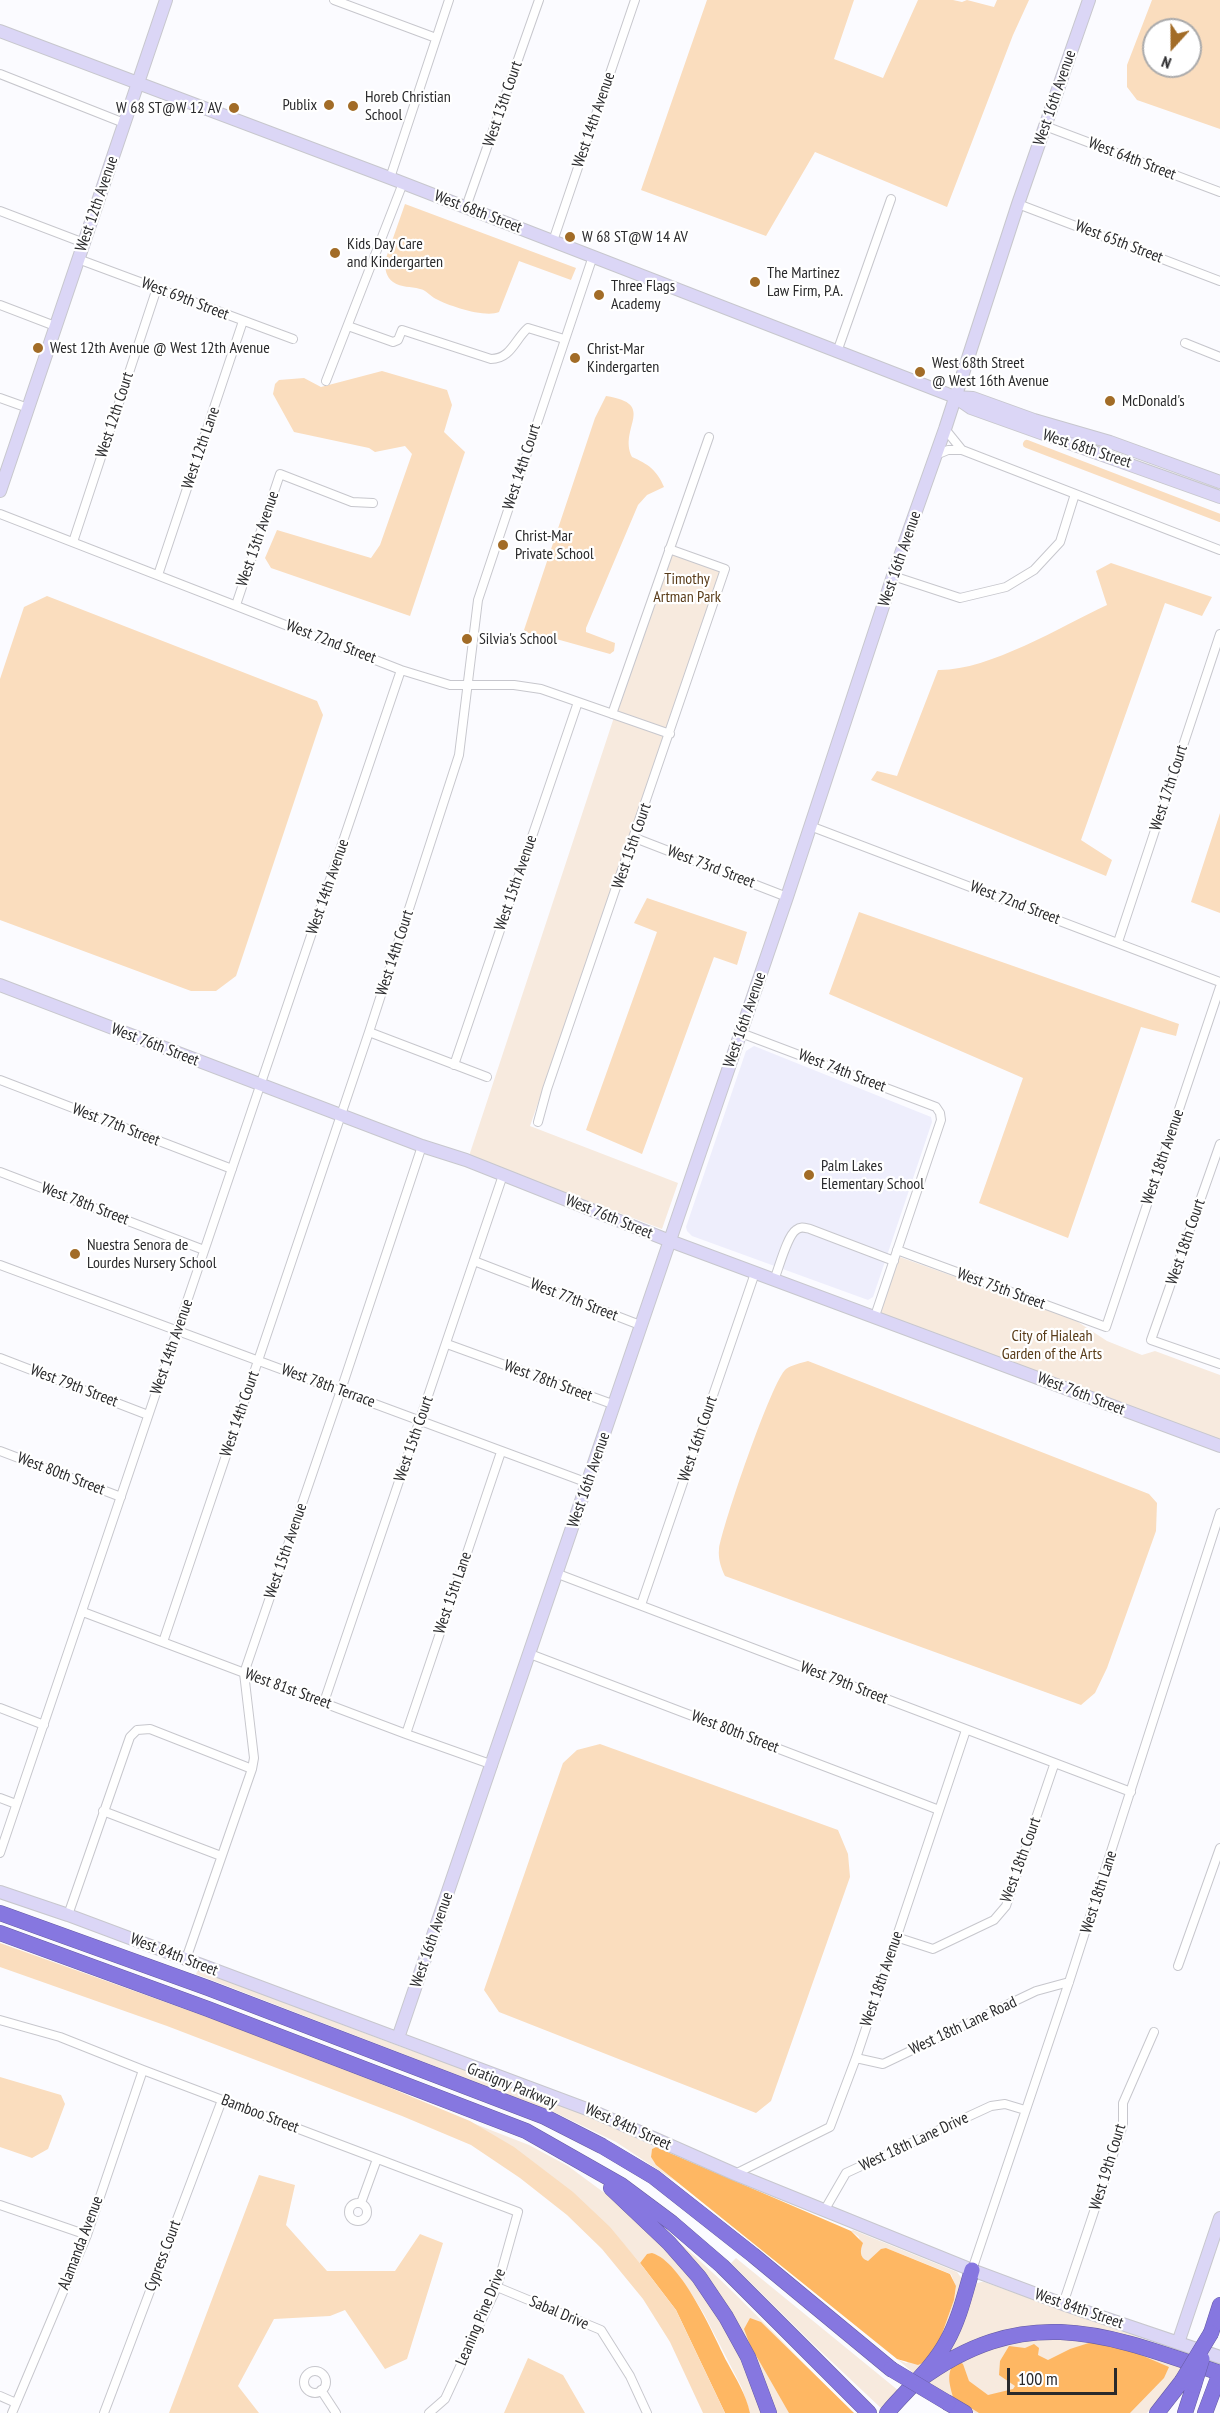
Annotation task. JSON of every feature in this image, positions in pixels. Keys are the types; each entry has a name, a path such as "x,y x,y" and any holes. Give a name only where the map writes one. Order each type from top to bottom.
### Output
{"highway":[{"name":"Gratigny Parkway","path":"0,1913 208,1988 545,2117 654,2177 762,2262 891,2369 944,2409 965,2413"},
{"path":"0,1933 177,1997 526,2131 621,2185 672,2223 722,2266 868,2411"},
{"path":"595,2170 613,2191 669,2243 699,2277 726,2317 748,2357 769,2413"},
{"path":"887,2413 939,2355 950,2335 972,2270"},
{"path":"1185,2413 1188,2383 1211,2333 1220,2305"},
{"path":"918,2381 949,2360 988,2343 1020,2334 1051,2331 1108,2337 1220,2373 1214,2413"},
{"path":"1157,2413 1188,2383"},
{"path":"1206,2413 1217,2394"}],"street":[{"name":"West 12th Avenue","path":"0,491 166,0"},
{"path":"334,0 349,3 436,38"},
{"path":"390,178 450,0"},
{"name":"West 13th Court","path":"466,207 539,0"},
{"name":"West 14th Avenue","path":"553,241 635,0"},
{"name":"West 16th Avenue","path":"398,2038 558,1574 893,576 945,429 1018,204 1089,0"},
{"name":"West 68th Street","path":"0,31 593,256 955,397 971,408 1220,497"},
{"path":"0,74 124,123"},
{"name":"West 64th Street","path":"1045,126 1220,192"},
{"path":"326,381 403,183"},
{"path":"837,352 891,199"},
{"name":"West 65th Street","path":"1018,204 1220,281"},
{"path":"0,211 84,243"},
{"name":"West 14th Court","path":"163,1642 369,1032 459,755 478,600 593,256"},
{"name":"West 69th Street","path":"78,259 293,339"},
{"name":"West 12th Court","path":"73,542 157,288"},
{"path":"0,305 55,326"},
{"name":"West 12th Lane","path":"158,575 243,321"},
{"path":"348,326 393,342 398,340 402,330 491,359 499,359 506,355 528,328 564,339"},
{"path":"1185,344 1220,357"},
{"name":"West 68th Street","path":"955,397 973,398 1034,420 1110,442 1220,482"},
{"path":"0,398 28,408"},
{"path":"945,429 962,450"},
{"path":"612,714 710,437"},
{"path":"936,455 948,450 962,450 1220,550"},
{"name":"West 13th Avenue","path":"236,605 280,474 352,502 373,503"},
{"path":"893,576 960,598 1006,587 1034,570 1060,542 1075,494"},
{"name":"West 72nd Street","path":"0,513 401,669 450,685 514,685 541,688 669,734"},
{"name":"West 15th Court","path":"538,1122 547,1089 635,838 725,569 669,549"},
{"name":"West 17th Court","path":"1118,942 1220,634"},
{"name":"West 14th Avenue","path":"0,1853 401,669"},
{"name":"West 15th Avenue","path":"454,1065 578,702"},
{"name":"West 72nd Street","path":"810,826 1220,982"},
{"name":"West 73rd Street","path":"635,838 787,897"},
{"name":"West 76th Street","path":"0,985 261,1086 503,1175 670,1241 1220,1446"},
{"name":"West 18th Avenue","path":"1106,1327 1220,987"},
{"path":"369,1032 487,1077"},
{"name":"West 74th Street","path":"741,1033 936,1107 941,1119 897,1250"},
{"name":"West 77th Street","path":"0,1080 232,1169"},
{"name":"West 18th Court","path":"1220,1144 1218,1157 1151,1340 1220,1364"},
{"name":"West 15th Avenue","path":"186,1959 252,1769 254,1758 244,1673 422,1146"},
{"name":"West 78th Street","path":"0,1172 204,1250"},
{"name":"West 15th Court","path":"324,1702 503,1175"},
{"path":"774,1280 790,1237 800,1227 894,1261"},
{"path":"875,1316 897,1250"},
{"name":"West 75th Street","path":"897,1250 1106,1327"},
{"name":"West 77th Street","path":"474,1261 640,1325"},
{"name":"West 78th Terrace","path":"0,1265 177,1332 341,1390 588,1484"},
{"name":"West 16th Court","path":"641,1605 755,1273"},
{"name":"West 78th Street","path":"447,1344 615,1405"},
{"name":"West 79th Street","path":"0,1358 148,1415"},
{"name":"West 80th Street","path":"0,1451 121,1497"},
{"name":"West 15th Lane","path":"405,1734 501,1452"},
{"name":"West 18th Lane","path":"972,2270 1069,1982 1220,1513"},
{"name":"West 79th Street","path":"558,1574 1054,1765 1131,1792"},
{"name":"West 81st Street","path":"83,1612 493,1765"},
{"name":"West 80th Street","path":"530,1654 939,1810"},
{"path":"0,1708 44,1725"},
{"path":"68,1915 130,1737 137,1730 150,1729 252,1769"},
{"name":"West 18th Avenue","path":"735,2174 830,2127 856,2058 966,1730"},
{"name":"West 18th Court","path":"896,1937 933,1949 994,1920 1006,1906 1054,1765"},
{"path":"0,1798 16,1804"},
{"path":"103,1811 221,1856"},
{"path":"1178,1966 1220,1848"},
{"name":"West 84th Street","path":"0,1892 68,1915 592,2111 735,2174 972,2270 1063,2304 1220,2356"},
{"name":"West 18th Lane Road","path":"856,2058 883,2064 1036,1991 1069,1982"},
{"name":"Bamboo Street","path":"0,2020 60,2037 518,2212"},
{"name":"West 19th Court","path":"1063,2304 1124,2125 1123,2103 1154,2032"},
{"name":"Alamanda Avenue","path":"12,2413 87,2235 143,2070"},
{"name":"Cypress Court","path":"104,2413 222,2100"},
{"name":"West 18th Lane Drive","path":"824,2211 846,2173 991,2106 1005,2104 1025,2110"},
{"path":"361,2203 377,2159"},
{"path":"0,2205 87,2235"},
{"name":"Leaning Pine Drive","path":"429,2413 445,2399 497,2287 518,2212"},
{"path":"1178,2343 1220,2218"},
{"name":"Sabal Drive","path":"497,2287 601,2330 630,2376 647,2413"},
{"path":"321,2390 336,2413"},
{"path":"0,2396 16,2403"}],"shaded area":[{"path":"707,0 854,0 834,59 883,78 918,0 962,2 967,0 994,7 997,0 1029,0 1013,35 947,207 815,152 766,236 641,190"},
{"path":"1152,0 1220,0 1220,129 1137,100 1127,87 1127,65 1142,26 1142,78 1202,78 1202,18 1145,18"},
{"path":"405,204 576,268 571,280 519,261 499,312 476,312 449,305 422,290 396,284 387,275 385,261"},
{"path":"382,371 447,390 452,405 444,432 465,452 410,616 271,568 265,558 277,530 371,558 380,545 412,454 405,446 375,452 369,448 294,432 273,394 275,384 279,380 304,378 321,387"},
{"path":"606,396 630,405 633,411 629,436 632,457 651,468 664,487 647,495 638,505 586,628 586,632 615,643 614,651 610,654 528,633 524,630 595,418"},
{"path":"1111,563 1212,597 1202,616 1165,603 1081,840 1112,860 1106,876 871,780 877,771 897,776 938,670 958,668 1001,656 1107,605 1096,571"},
{"path":"47,596 317,701 323,715 236,976 216,991 191,991 0,920 0,679 24,607"},
{"path":"1220,813 1220,913 1191,902"},
{"path":"647,898 747,932 737,965 714,957 642,1154 586,1130 657,932 634,923"},
{"path":"859,912 1179,1024 1176,1036 1141,1027 1068,1238 979,1203 1023,1078 829,994"},
{"name":"Palm Lakes Elementary School","path":"754,1046 931,1117 932,1122 873,1297 868,1300 692,1236 687,1231 686,1227 746,1051"},
{"path":"808,1361 1149,1494 1157,1503 1156,1531 1107,1668 1095,1693 1081,1705 725,1576 719,1556 722,1535 759,1425 779,1379 786,1369"},
{"path":"600,1744 838,1830 848,1854 850,1877 771,2101 756,2113 499,2012 484,1990 563,1763 577,1750"},
{"path":"0,1943 221,2022 376,2082 470,2121 514,2147 573,2192 610,2227 644,2268 676,2310 725,2413 703,2413 670,2342 643,2299 602,2249 567,2215 520,2178 471,2145 402,2116 167,2026 0,1967"},
{"path":"0,2077 61,2095 65,2104 48,2149 32,2158 0,2147"},
{"path":"656,2147 851,2231 863,2243 861,2254 868,2261 881,2249 886,2248 950,2274 956,2286 954,2300 937,2348 927,2361 918,2365 897,2359 656,2165 651,2157 652,2149"},
{"path":"259,2175 295,2185 286,2225 327,2271 395,2271 420,2234 443,2243 407,2359 385,2369 345,2310 330,2316 274,2319 238,2386 259,2413 169,2413"},
{"path":"652,2253 663,2259 674,2270 696,2300 746,2399 750,2413 725,2413 676,2310 640,2263 647,2254"},
{"path":"750,2318 761,2322 854,2413 789,2413 750,2345 744,2329"},
{"path":"1095,2341 1113,2343 1169,2367 1164,2378 1130,2413 979,2413 953,2397 949,2378 956,2360 963,2364 969,2381 988,2395 1013,2389 1015,2386 999,2375 1000,2361 1009,2346 1025,2348 1034,2344 1039,2348 1038,2355 1048,2360 1070,2349"},
{"path":"528,2358 563,2375 585,2413 504,2413"}],"green space":[{"name":"Timothy Artman Park","path":"669,551 725,569 530,1126 678,1183 662,1229 469,1156"},
{"name":"City of Hialeah Garden of the Arts","path":"897,1256 1075,1320 1107,1341 1142,1355 1155,1351 1220,1375 1220,1443 876,1314"},
{"path":"198,1970 404,2048 550,2099 656,2147 652,2149 651,2157 656,2165 678,2183 616,2142 556,2113 196,1974"},
{"path":"470,2122 529,2145 568,2166 610,2197 646,2228 692,2276 743,2358 764,2413 750,2413 742,2388 704,2314 674,2271 647,2254 640,2263 582,2202 518,2152"},
{"path":"659,2225 734,2293 854,2413 772,2413 760,2380"},
{"path":"851,2231 957,2272 963,2280 942,2344 917,2376 897,2359 906,2363 937,2348 954,2300 956,2287 951,2274 886,2248 868,2262 860,2251 859,2237"},
{"path":"736,2258 899,2391 883,2410 731,2263"},
{"path":"981,2282 1188,2355 1097,2329 944,2354 975,2284"},
{"path":"1078,2336 1183,2365 1176,2379 1147,2413 975,2413 925,2382 997,2344"}],"waterway":[{"path":"1027,444 1220,518"}],"place":[{"name":"Publix","path":"329,105"},
{"name":"Horeb Christian School","path":"353,106"},
{"name":"W 68 ST@W 12 AV","path":"234,108"},
{"name":"W 68 ST@W 14 AV","path":"570,237"},
{"name":"Kids Day Care and Kindergarten","path":"335,253"},
{"name":"The Martinez Law Firm, P.A.","path":"755,282"},
{"name":"Three Flags Academy","path":"599,295"},
{"name":"West 12th Avenue @ West 12th Avenue","path":"38,348"},
{"name":"Christ-Mar Kindergarten","path":"575,358"},
{"name":"West 68th Street @ West 16th Avenue","path":"920,372"},
{"name":"McDonald's","path":"1110,401"},
{"name":"Christ-Mar Private School","path":"503,545"},
{"name":"Silvia's School","path":"467,639"},
{"name":"Palm Lakes Elementary School","path":"809,1175"},
{"name":"Nuestra Senora de Lourdes Nursery School","path":"75,1254"}]}
